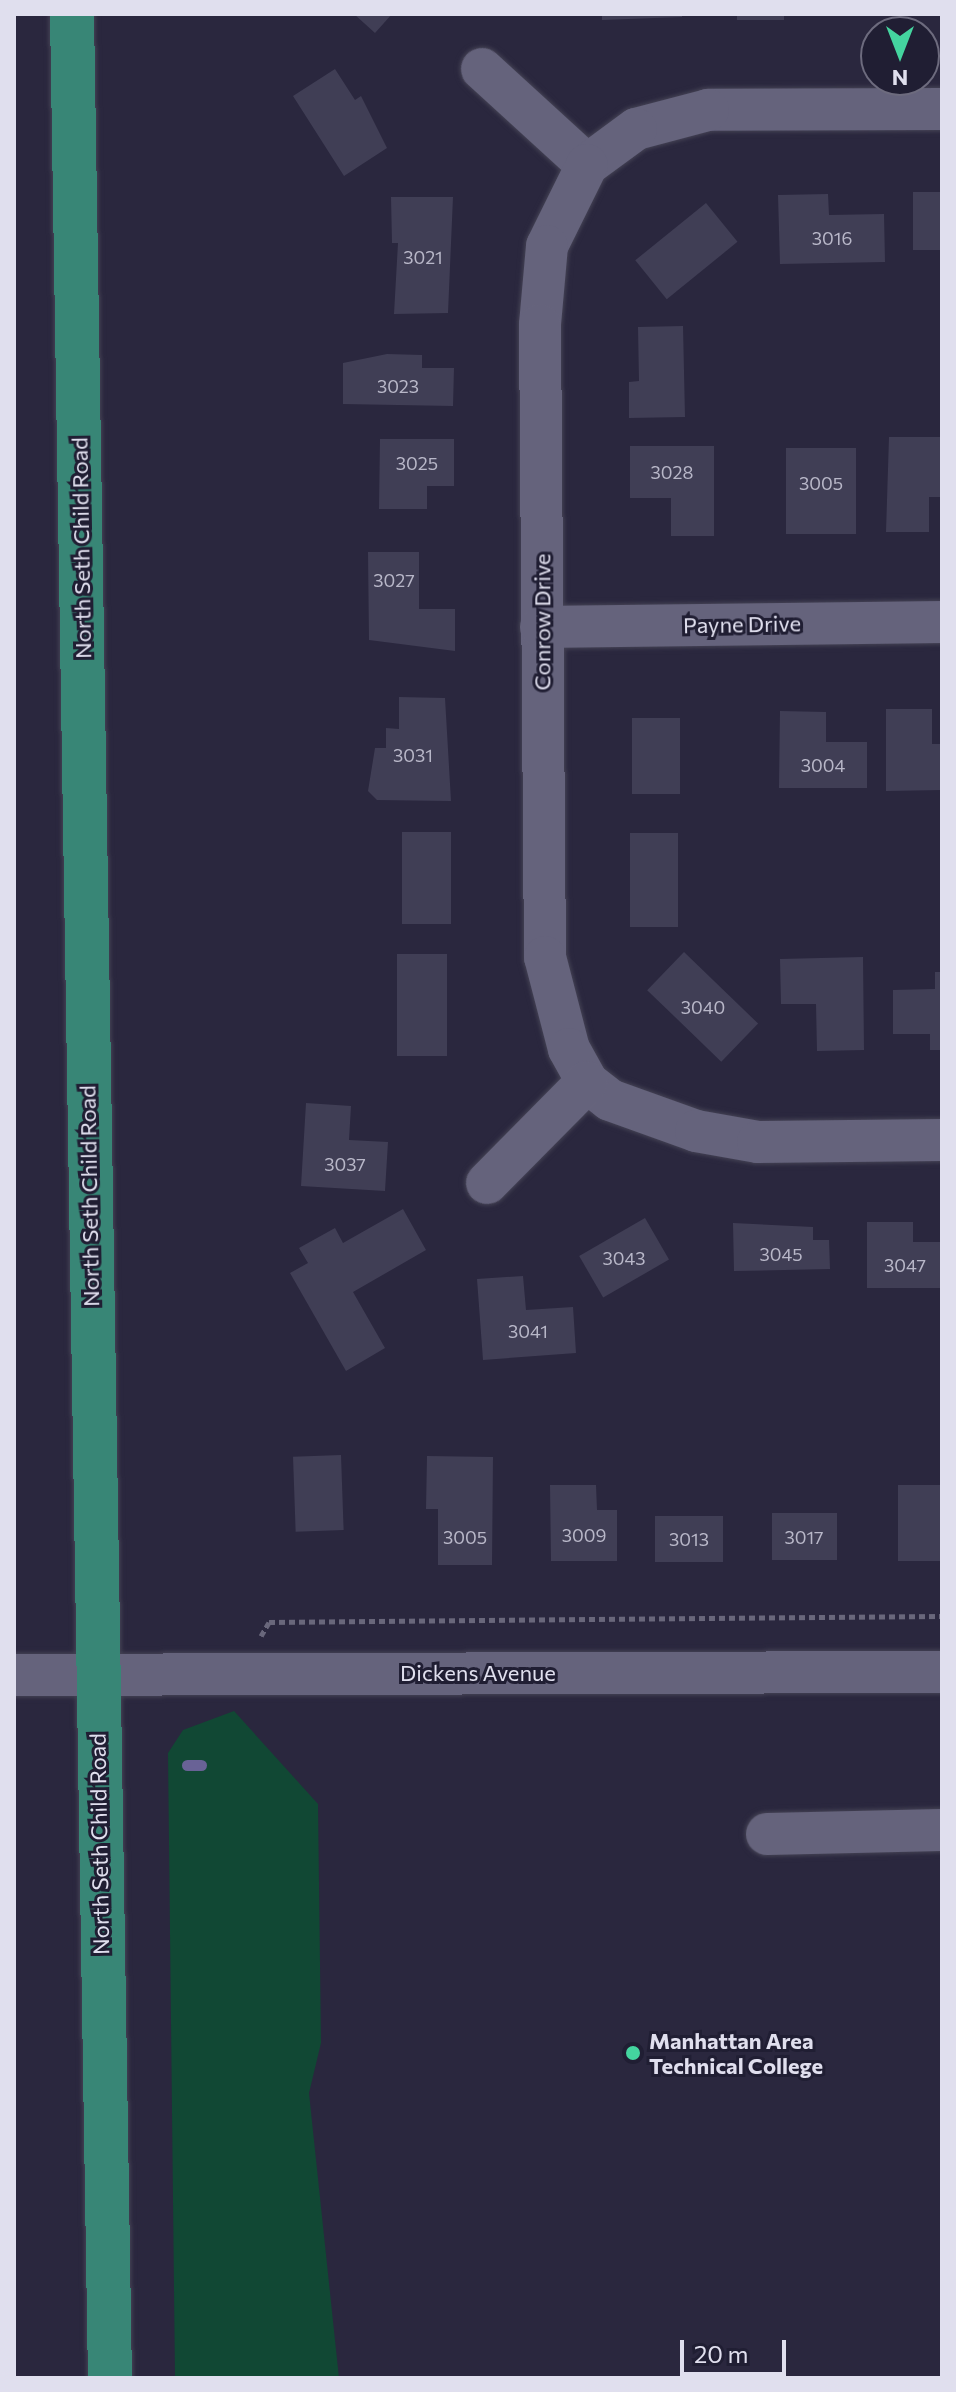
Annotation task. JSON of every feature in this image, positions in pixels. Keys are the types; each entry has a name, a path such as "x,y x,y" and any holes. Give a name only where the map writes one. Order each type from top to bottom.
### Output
{"main road":[{"name":"North Seth Child Road","path":"72,14 95,1674 110,2378"}],"street":[{"path":"482,69 587,165 670,114 942,109"},
{"name":"Conrow Drive","path":"587,165 547,246 544,277 541,627 545,957 569,1049 587,1082 610,1100 696,1131 758,1142 942,1140"},
{"name":"Payne Drive","path":"541,627 942,622"},
{"path":"487,1183 587,1082"},
{"name":"Dickens Avenue","path":"14,1675 942,1672"},
{"path":"767,1834 942,1830"}],"path":[{"path":"261,1653 260,1631 269,1622 942,1616"}],"green space":[{"path":"234,1711 318,1804 321,2043 309,2093 339,2378 175,2378 168,1753 183,1730"}],"building":[{"path":"354,14 392,14 375,33"},
{"path":"602,14 682,14 682,17 602,20"},
{"path":"737,14 784,14 784,20 737,20"},
{"path":"335,69 355,100 361,96 387,148 344,176 293,96"},
{"path":"913,192 942,192 942,250 913,250"},
{"path":"828,194 829,215 884,214 885,262 780,264 778,195"},
{"path":"391,197 453,197 448,313 394,314 398,243 392,243"},
{"path":"706,203 737,242 667,299 635,260"},
{"path":"683,326 685,417 629,418 629,382 639,381 638,327"},
{"path":"387,354 422,355 422,368 454,368 453,406 343,404 343,363"},
{"path":"889,437 942,437 942,497 929,497 929,532 886,532"},
{"path":"380,439 454,439 454,486 427,486 427,509 379,509"},
{"path":"630,446 714,446 714,536 671,536 671,498 630,498"},
{"path":"786,448 856,448 856,534 786,534"},
{"path":"368,552 419,552 419,609 455,609 455,651 369,640"},
{"path":"399,697 445,698 451,801 377,800 368,791 375,748 386,748 386,728 399,729"},
{"path":"886,709 932,709 932,744 942,744 942,790 886,791"},
{"path":"780,711 826,712 826,742 867,742 867,788 779,788"},
{"path":"632,718 680,718 680,794 632,794"},
{"path":"402,832 451,832 451,924 402,924"},
{"path":"630,833 678,833 678,927 630,927"},
{"path":"684,952 758,1024 721,1062 647,990"},
{"path":"397,954 447,954 447,1056 397,1056"},
{"path":"863,957 864,1050 817,1051 816,1004 781,1004 780,959"},
{"path":"935,972 942,972 942,1050 930,1050 930,1034 893,1034 893,990 935,989"},
{"path":"306,1103 351,1106 349,1140 388,1142 385,1191 301,1186"},
{"path":"403,1209 426,1250 353,1292 385,1348 346,1371 290,1273 308,1263 299,1248 335,1228 343,1243"},
{"path":"645,1218 669,1260 603,1298 579,1256"},
{"path":"867,1222 913,1222 913,1242 942,1242 942,1288 867,1288"},
{"path":"733,1223 813,1227 813,1240 829,1240 830,1269 734,1271"},
{"path":"523,1276 526,1310 573,1307 576,1353 483,1360 477,1279"},
{"path":"341,1455 344,1530 296,1532 293,1457"},
{"path":"427,1456 493,1457 492,1565 438,1565 438,1509 426,1509"},
{"path":"550,1485 596,1485 597,1510 617,1510 617,1561 551,1561"},
{"path":"898,1485 942,1485 942,1561 898,1561"},
{"path":"772,1513 837,1513 837,1560 772,1560"},
{"path":"655,1516 723,1516 723,1562 655,1562"}],"waterway":[{"path":"187,1765 201,1765"}],"place":[{"name":"Manhattan Area Technical College","path":"633,2053"}]}
